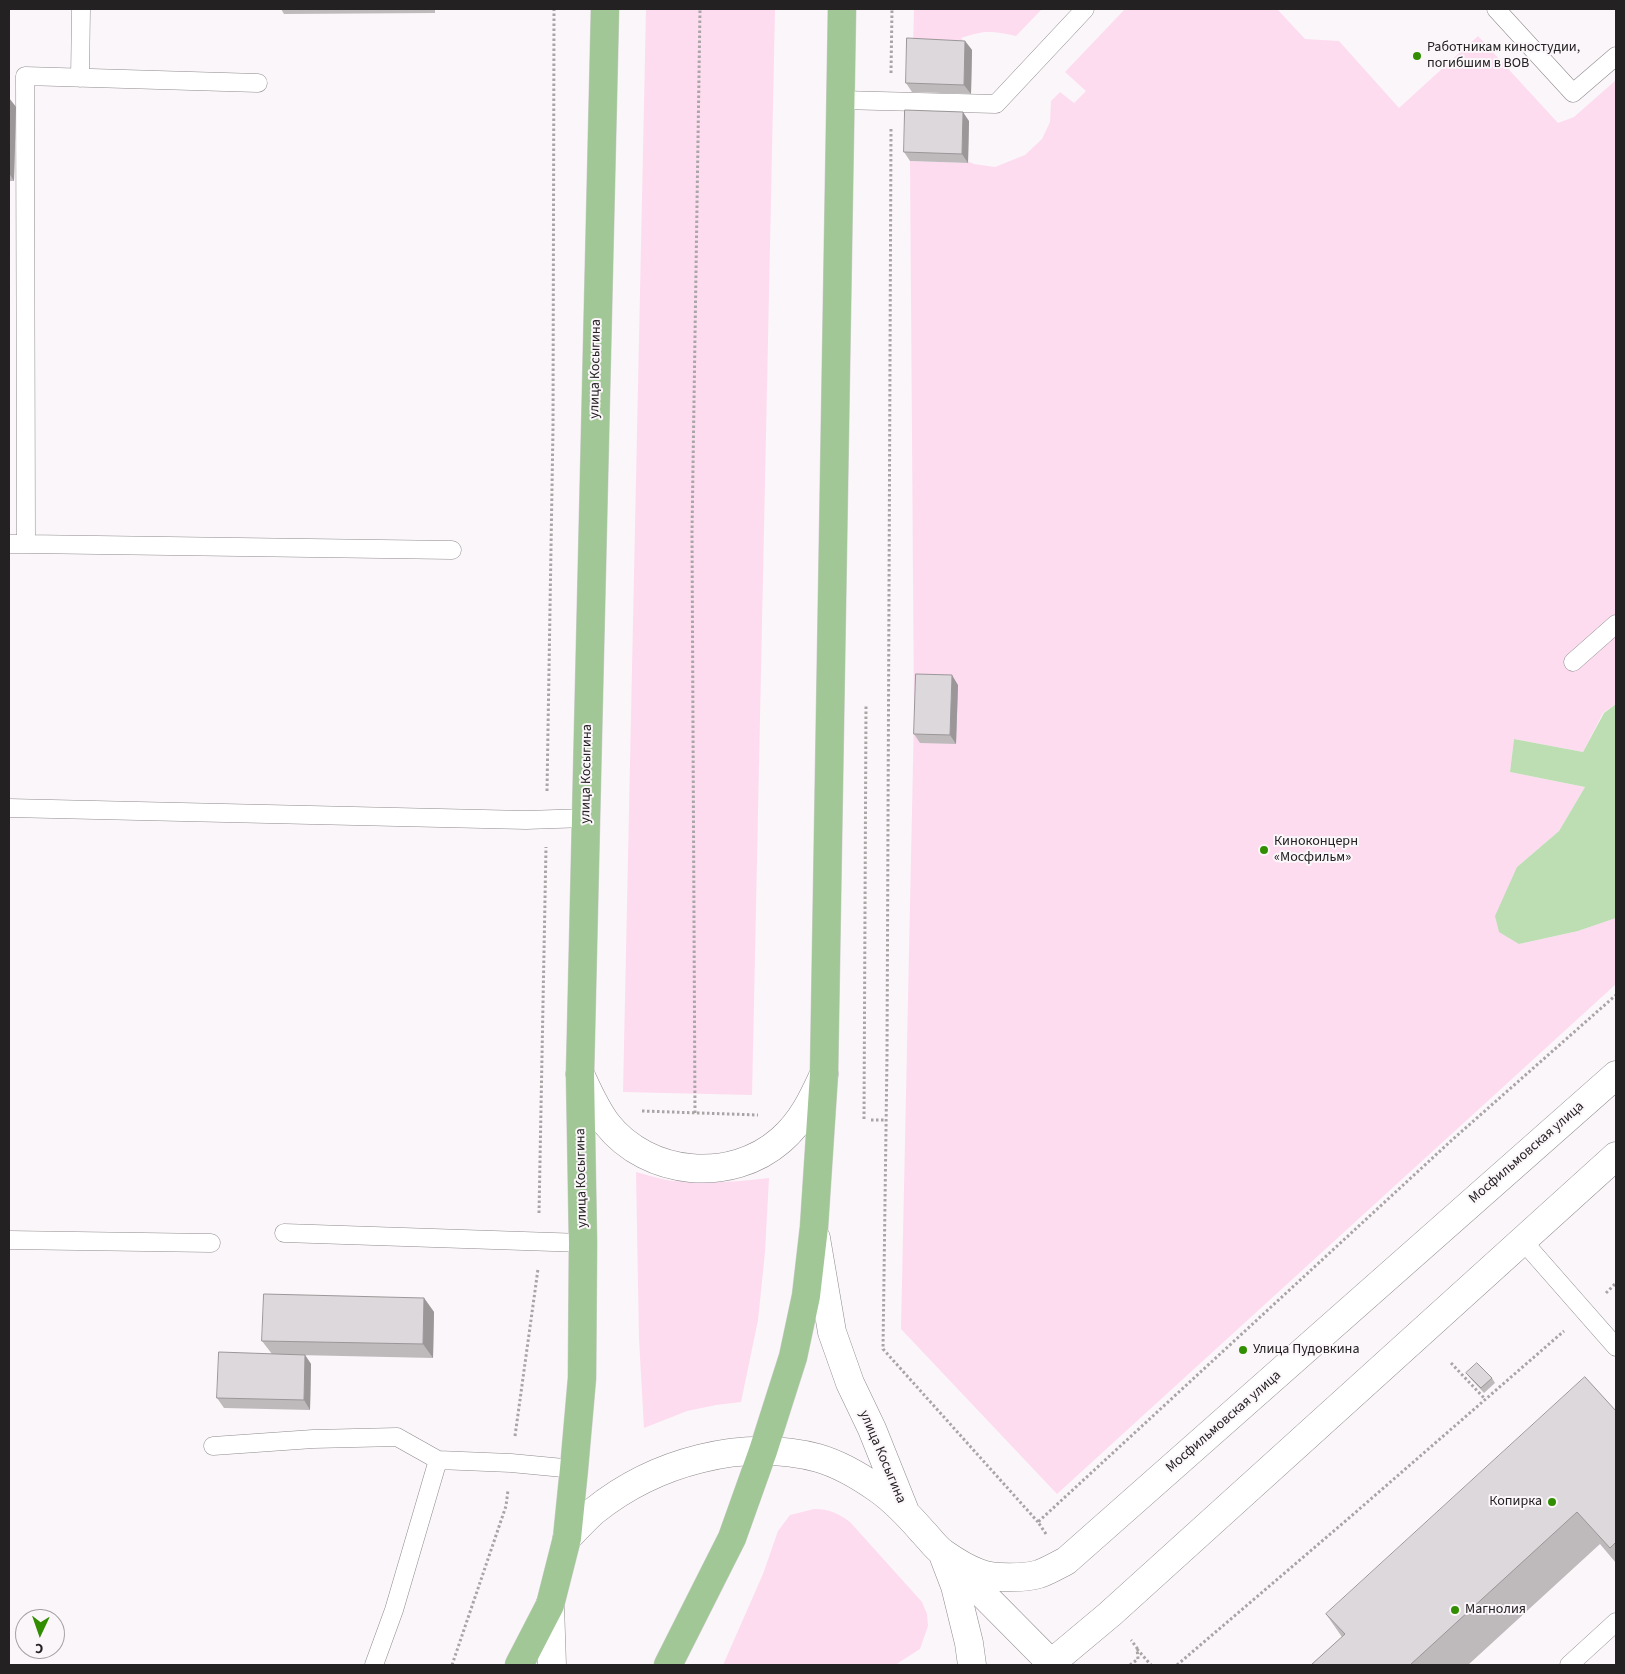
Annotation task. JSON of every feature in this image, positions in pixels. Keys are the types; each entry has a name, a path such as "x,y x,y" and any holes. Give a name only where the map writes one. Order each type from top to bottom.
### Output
{"main road":[{"name":"улица Косыгина","path":"519,1665 550,1604 567,1538 582,1378 580,1074 605,9"},
{"path":"668,1665 732,1538 763,1451 793,1357 806,1296 814,1227 824,1074 842,9"},
{"path":"580,1074 596,1108 608,1125 623,1140 660,1162 702,1169 744,1162 763,1153 780,1141 795,1126 808,1108 824,1074"},
{"name":"Мосфильмовская улица","path":"942,1552 980,1574 1011,1578 1039,1574 1066,1561 1616,1075"},
{"path":"1051,1665 1110,1614 1616,1156"},
{"name":"улица Косыгина","path":"814,1227 832,1332 850,1383 872,1429 906,1513"},
{"name":"улица Косыгина","path":"567,1538 594,1511 624,1490 657,1473 701,1459 730,1453 763,1451 820,1459 846,1470 878,1489 906,1513 1051,1665"},
{"path":"942,1552 955,1586 969,1643 972,1665"},
{"name":"улица Косыгина","path":"550,1604 552,1665"}],"lane":[{"path":"80,78 81,9"},
{"path":"841,100 996,104 1085,9"},
{"path":"1496,9 1573,93 1616,56"},
{"path":"258,83 17,76 17,544 452,550"},
{"path":"1573,662 1616,624"},
{"path":"9,808 526,820 586,818"},
{"path":"284,1233 582,1243"},
{"path":"9,1240 211,1243"},
{"path":"1522,1240 1616,1347"},
{"path":"213,1446 314,1439 397,1437 438,1460 511,1463 574,1469"},
{"path":"374,1665 394,1610 438,1460"},
{"path":"1569,1665 1616,1622"}],"path":[{"path":"695,1113 692,533 700,9"},
{"path":"892,9 883,1349 1038,1522 1066,1561"},
{"path":"1038,1522 1452,1140 1616,995"},
{"path":"641,1111 764,1116"},
{"path":"871,1120 886,1120"},
{"path":"1177,1665 1616,1284"},
{"path":"1451,1363 1485,1399"},
{"path":"1110,1614 1151,1665"},
{"path":"1130,1665 1138,1659 1137,1648"}],"shaded area":[{"path":"646,9 775,9 752,1095 623,1092"},
{"path":"914,9 1042,9 1016,36 988,32 961,38 972,50 913,48"},
{"name":"Киноконцерн «Мосфильм»","path":"1125,9 1277,9 1305,39 1339,41 1399,108 1478,36 1558,123 1574,117 1616,80 1616,704 1603,713 1583,752 1514,739 1510,772 1585,787 1559,831 1517,867 1519,944 1578,931 1616,918 1616,984 1057,1494 901,1329 914,716 910,161 967,163 956,156 974,164 995,167 1025,155 1042,139 1050,122 1051,101 1060,92 1074,103 1086,91 1065,72"},
{"path":"1616,704 1616,918 1578,931 1519,944 1499,932 1495,916 1517,867 1559,831 1585,787 1510,772 1514,739 1583,752 1604,713"},
{"path":"636,1172 665,1180 686,1182 745,1181 769,1178 765,1252 758,1320 741,1402 687,1411 644,1428 639,1339"},
{"path":"814,1509 833,1512 850,1522 922,1602 927,1614 928,1626 920,1649 895,1665 723,1665 763,1574 778,1531 790,1515"}],"building":[{"path":"907,38 965,41 964,85 906,83"},
{"path":"905,110 963,112 962,154 904,152"},
{"path":"916,674 952,675 950,735 914,734"},
{"path":"264,1294 424,1298 423,1344 262,1341"},
{"path":"219,1352 305,1355 304,1400 217,1398"},
{"path":"1477,1363 1492,1378 1481,1388 1466,1373"},
{"path":"1585,1377 1616,1411 1616,1542 1610,1548 1577,1512 1410,1665 1311,1665 1345,1634 1326,1614"}],"place":[{"name":"Работникам киностудии, погибшим в ВОВ","path":"1417,56"},
{"name":"Киноконцерн «Мосфильм»","path":"1264,850"},
{"name":"Улица Пудовкина","path":"1243,1350"},
{"name":"Копирка","path":"1552,1502"},
{"name":"Магнолия","path":"1455,1610"}]}
